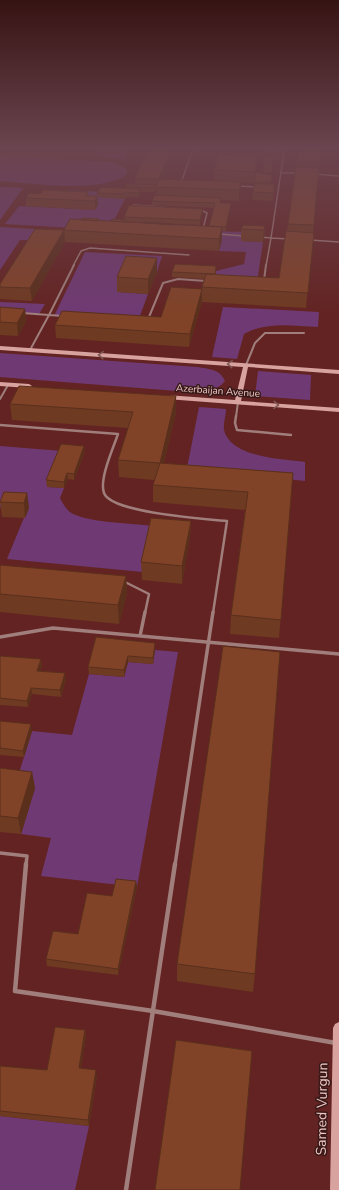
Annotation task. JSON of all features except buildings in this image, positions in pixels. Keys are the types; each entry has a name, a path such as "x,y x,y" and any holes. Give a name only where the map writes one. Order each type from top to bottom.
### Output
{"main road":[{"path":"0,348 339,372"},
{"path":"238,402 246,365"},
{"path":"0,384 40,387"},
{"name":"Azerbaijan Avenue","path":"159,396 339,410"},
{"name":"Samed Vurgun","path":"337,1190 339,1028"}],"lane":[{"path":"133,205 170,207"},
{"path":"262,283 264,281 277,205"},
{"path":"192,208 204,210 207,213 203,227 203,230 207,232"},
{"path":"214,234 250,236"},
{"path":"257,237 294,239"},
{"path":"309,240 339,242"},
{"path":"30,350 81,251 84,249 90,248 189,255"},
{"path":"144,320 149,317 164,283 167,281 176,279 208,281"},
{"path":"21,313 64,316"},
{"path":"246,365 253,344 261,335 267,332 304,333"},
{"path":"0,399 8,385"},
{"path":"238,402 235,423 237,430 291,435"},
{"path":"0,426 118,434 102,482 104,494 113,503 154,513 227,521 126,1190"},
{"path":"120,579 149,594 140,636"},
{"path":"0,637 53,628 339,654"},
{"path":"0,853 27,856 15,991 153,1011 339,1044"}],"shaded area":[{"path":"0,205 11,205 0,220"},
{"path":"78,205 122,205 109,230 5,224 19,206 95,210"},
{"path":"0,227 70,231 65,242 20,240 0,270"},
{"path":"209,231 244,232 241,241 263,242 257,282 215,279 216,271 244,264 246,252 219,251 222,239"},
{"path":"85,252 162,256 157,272 127,270 118,292 148,294 138,321 54,316"},
{"path":"0,302 45,304 39,314 0,312"},
{"path":"223,307 319,312 318,327 280,325 262,327 244,334 237,359 212,357"},
{"path":"0,353 197,367 210,369 217,372 225,381 214,389 190,392 0,377"},
{"path":"258,371 311,375 310,400 255,396"},
{"path":"199,407 226,409 224,430 229,439 247,452 272,458 305,462 305,481 187,468"},
{"path":"0,446 62,451 47,487 64,488 60,498 71,513 81,517 101,521 153,526 143,572 7,559 28,508 0,507"},
{"path":"155,650 178,652 137,887 41,876 51,838 21,834 35,788 15,786 32,731 72,735 89,674 124,677 128,662 152,664"},
{"path":"0,1116 89,1126 75,1190 0,1190"}]}
